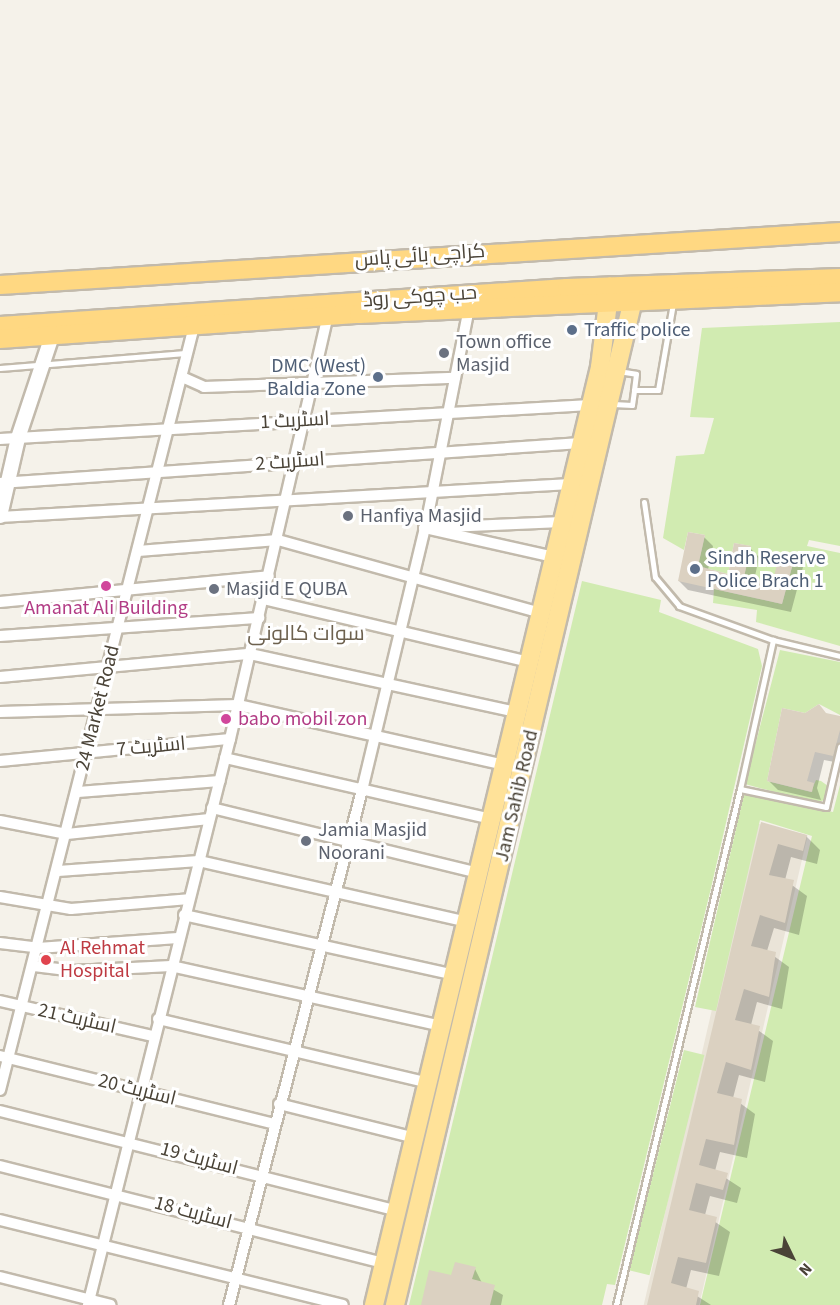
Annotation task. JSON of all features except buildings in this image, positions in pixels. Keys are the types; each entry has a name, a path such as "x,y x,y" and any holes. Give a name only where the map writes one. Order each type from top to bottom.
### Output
{"highway":[{"name":"کراچی بائی پاس","path":"0,285 840,232"},
{"name":"حب چوکی روڈ","path":"0,326 635,293 840,278"},
{"name":"حب چوکی روڈ","path":"635,293 674,299 840,292"},
{"name":"حب چوکی روڈ","path":"0,339 469,308 609,294"}],"main road":[{"name":"Jam Sahib Road","path":"395,1305 635,293"},
{"name":"Jam Sahib Road","path":"374,1305 590,405 609,294"}],"street":[{"path":"229,1305 292,1051 375,736 432,494 469,308"},
{"path":"89,1302 153,1036 220,781 314,387 328,316"},
{"name":"24 Market Road","path":"0,1090 4,1057 23,1006 34,966 194,326"},
{"path":"52,336 4,483 0,516 286,503 571,484"},
{"path":"182,377 204,387 314,387 455,378"},
{"name":"اسٹریٹ 1","path":"0,439 590,405"},
{"name":"اسٹریٹ 2","path":"4,483 581,443"},
{"path":"424,528 562,522"},
{"path":"424,528 554,557"},
{"path":"138,551 278,540 412,581 541,613"},
{"path":"0,602 269,576"},
{"path":"264,599 529,662"},
{"path":"0,636 259,618"},
{"path":"0,677 250,654 517,712"},
{"path":"0,712 98,711 238,705 505,765"},
{"name":"اسٹریٹ 7","path":"0,761 230,739"},
{"path":"225,758 492,819"},
{"path":"78,792 220,781"},
{"path":"212,808 479,873"},
{"path":"0,821 67,834 209,819"},
{"path":"58,871 199,861 467,922"},
{"path":"0,897 49,907 189,899"},
{"path":"184,915 454,975"},
{"path":"0,943 38,948 178,938"},
{"path":"34,966 73,971 171,966 442,1026"},
{"name":"اسٹریٹ 21","path":"0,1001 153,1036"},
{"path":"158,1019 428,1083"},
{"name":"اسٹریٹ 20","path":"4,1057 274,1124"},
{"path":"279,1104 415,1138"},
{"name":"اسٹریٹ 19","path":"0,1111 129,1140 397,1211"},
{"name":"اسٹریٹ 18","path":"0,1166 116,1193 384,1263"},
{"path":"0,1220 343,1305"},
{"path":"0,1277 89,1302 111,1305"}],"lane":[{"path":"634,390 658,390 674,299"},
{"path":"0,368 188,353"},
{"path":"609,404 632,405 636,374 617,371"},
{"path":"644,502 655,577 679,606 773,640 840,656"},
{"path":"616,1305 740,789 773,640"},
{"path":"740,789 826,807 840,747"}],"shaded area":[{"path":"755,823 808,835 699,1305 644,1305"}],"green space":[{"path":"840,322 840,546 809,540 807,546 840,553 840,646 756,622 757,610 713,603 714,589 782,604 795,556 772,584 744,577 750,546 734,543 728,574 698,566 705,535 688,532 684,550 663,538 676,456 704,454 714,418 690,417 702,328"},
{"path":"582,581 661,600 659,612 758,649 762,666 711,888 615,1285 607,1284 602,1305 409,1305"},
{"path":"780,650 840,662 840,715 819,704 805,713 782,708 767,781 811,792 816,780 821,781 828,786 825,800 815,803 745,784"},
{"path":"840,785 840,1305 700,1305 812,836 760,820 716,1011 695,1007 744,794 833,812"},
{"path":"684,1050 704,1055 649,1275 629,1270"}],"place":[{"name":"Traffic police","path":"572,330"},
{"name":"Town office Masjid","path":"444,353"},
{"name":"DMC (West) Baldia Zone","path":"378,377"},
{"name":"Hanfiya Masjid","path":"348,516"},
{"name":"Sindh Reserve Police Brach 1","path":"695,569"},
{"name":"Amanat Ali Building","path":"106,586"},
{"name":"Masjid E QUBA","path":"214,589"},
{"name":"babo mobil zon","path":"226,719"},
{"name":"Jamia Masjid Noorani","path":"306,841"},
{"name":"Al Rehmat Hospital","path":"46,960"}],"district":[{"name":"سوات کالونی","path":"306,633"}]}
